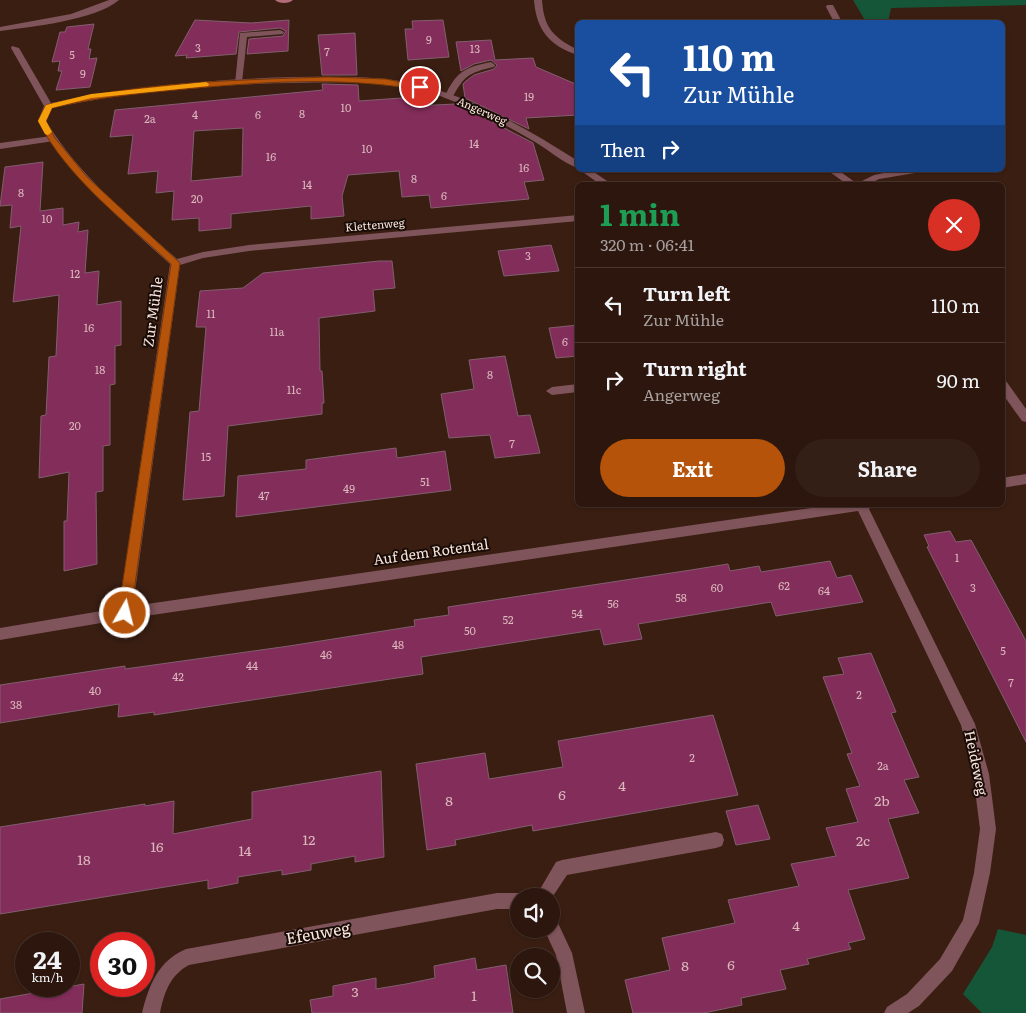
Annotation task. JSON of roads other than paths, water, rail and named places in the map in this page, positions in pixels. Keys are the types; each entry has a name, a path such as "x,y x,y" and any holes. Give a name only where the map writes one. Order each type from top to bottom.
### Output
{"main road":[{"path":"279,0 289,0"}],"street":[{"path":"0,29 97,10 115,0"},
{"path":"538,0 542,26 555,41 575,51"},
{"path":"830,7 837,20"},
{"path":"238,82 243,35 280,32"},
{"path":"15,48 48,106"},
{"path":"449,96 456,79 465,72 476,67 491,65"},
{"name":"Angerweg","path":"48,106 91,96 238,82 328,79 386,81 420,87 449,96 485,111 524,130 575,163"},
{"name":"Zur Mühle","path":"48,106 42,121 51,139 84,179 175,263 125,613"},
{"path":"0,146 51,139"},
{"path":"588,172 603,182"},
{"path":"835,172 850,182"},
{"path":"866,182 877,177 909,172"},
{"name":"Klettenweg","path":"175,263 203,255 249,248 575,218"},
{"path":"552,391 575,388"},
{"path":"1005,388 1026,418"},
{"path":"1005,482 1026,479"},
{"name":"Auf dem Rotental","path":"0,634 125,613 849,507"},
{"name":"Heideweg","path":"864,507 968,724 981,774 988,828 982,873 971,923 946,965 913,1000 893,1013"},
{"path":"549,888 562,868 716,840"},
{"name":"Efeuweg","path":"151,1013 155,996 164,976 181,959 210,952 497,901 510,901"},
{"path":"556,938 564,953 576,1013"}]}
